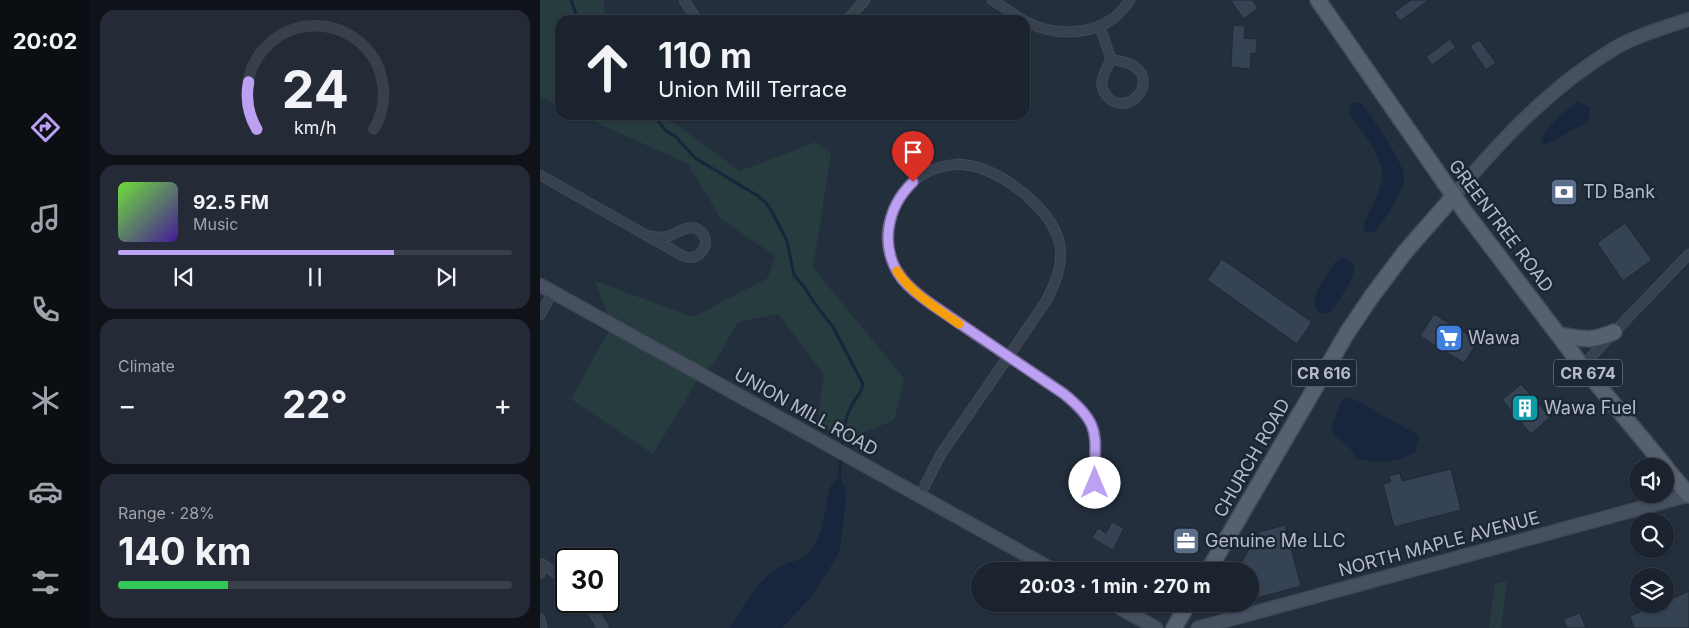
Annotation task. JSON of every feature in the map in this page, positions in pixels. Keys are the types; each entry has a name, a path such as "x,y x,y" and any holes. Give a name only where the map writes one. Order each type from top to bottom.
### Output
{"main road":[{"name":"GREENTREE ROAD","path":"1318,0 1454,196 1582,366 1658,458"},
{"name":"CHURCH ROAD","path":"1213,562 1362,310 1405,252 1454,196"},
{"path":"1559,335 1594,339 1614,332"},
{"name":"GREENTREE ROAD","path":"1674,478 1689,495"},
{"path":"1174,628 1183,612"}],"street":[{"path":"684,0 694,15"},
{"path":"852,15 865,0"},
{"path":"992,0 1015,15"},
{"path":"1030,24 1062,32 1078,32 1100,27 1115,17 1130,0"},
{"path":"1454,196 1514,128 1544,99 1619,46 1689,19"},
{"path":"1100,27 1111,59 1103,77 1103,91 1113,101 1126,103 1133,101 1141,91 1142,78 1140,72 1130,64 1111,59"},
{"path":"920,495 941,454 1008,358 1046,301 1056,280 1061,258 1060,246 1053,225 1037,206 996,175 984,169 959,164 933,169 922,174 904,190 892,212 888,236 891,259 903,279 921,297 1008,358 1064,394 1082,410 1090,420 1095,431 1095,483"},
{"path":"540,175 688,258 698,256 705,246 704,235 699,230 693,228 687,228 666,237 650,236"},
{"path":"1582,366 1689,254"},
{"name":"UNION MILL ROAD","path":"540,285 1039,562"},
{"path":"540,315 553,292"},
{"name":"NORTH MAPLE AVENUE","path":"1198,628 1689,495"},
{"path":"540,574 541,562"},
{"path":"541,562 555,572"},
{"path":"1127,612 1156,628"},
{"path":"594,613 603,628"},
{"path":"540,619 542,628"}],"green space":[{"path":"540,0 604,0 605,15 555,15 555,104 540,97"},
{"path":"591,120 670,120 740,171 816,142 831,153 813,268 904,378 894,420 846,440 817,423 824,375 778,314 738,322 715,362 702,373 653,454 571,399 612,325 595,281 693,317 768,278 775,256 721,219 688,164"},
{"path":"1507,581 1501,628 1489,628 1495,584"}],"water":[{"path":"1578,102 1590,108 1588,122 1547,144 1541,143 1549,127"},
{"path":"1352,103 1362,104 1381,131 1401,165 1404,175 1404,182 1399,194 1375,232 1365,233 1363,225 1379,191 1382,171 1373,148 1350,114 1349,108"},
{"path":"1346,258 1354,266 1352,277 1330,313 1324,314 1316,310 1315,297 1317,291 1335,262"},
{"path":"1346,397 1360,402 1418,435 1415,452 1400,459 1381,462 1356,459 1351,450 1331,429 1341,400"},
{"path":"837,479 841,480 847,492 840,549 812,596 782,628 730,628 749,597 767,576 784,565 804,558 814,546 821,529 831,485"}],"building":[{"path":"1230,0 1252,0 1258,8 1244,19"},
{"path":"1411,0 1429,0 1400,21 1394,12"},
{"path":"1233,25 1245,26 1244,38 1257,39 1256,54 1251,53 1250,69 1231,67"},
{"path":"1450,39 1456,47 1432,65 1426,57"},
{"path":"1479,40 1496,63 1486,70 1470,46"},
{"path":"1625,223 1652,260 1623,281 1597,243"},
{"path":"1222,259 1312,322 1297,344 1207,280"},
{"name":"Wawa","path":"1434,314 1478,341 1464,363 1420,336"},
{"name":"Wawa Fuel","path":"1521,384 1550,417 1531,434 1502,400"},
{"path":"1451,469 1461,510 1394,527 1383,484 1391,482 1389,476 1400,473 1402,481"},
{"path":"1112,522 1124,528 1113,550 1092,538 1098,528 1106,533"},
{"path":"1285,525 1301,586 1259,598 1259,562 1242,562 1259,532"},
{"path":"1689,591 1689,628 1634,628 1630,616 1638,613 1674,613 1674,598"},
{"path":"1580,613 1586,628 1567,628 1563,619"}],"waterway":[{"path":"571,0 576,15"},
{"path":"658,120 665,130 676,137 695,158 758,196 772,212 787,241 794,275 833,327 863,384 847,415 842,449"},
{"path":"839,482 841,456"}],"slow traffic":[{"path":"897,271 921,297 959,324"}],"place":[{"name":"TD Bank","path":"1564,192"},
{"name":"Wawa","path":"1449,338"},
{"name":"Wawa Fuel","path":"1525,408"},
{"name":"Genuine Me LLC","path":"1186,541"}],"route":[{"path":"913,182 897,200 889,223 888,248 896,270 921,297 1008,358 1064,394 1082,410 1090,420 1095,431 1095,483"}]}
